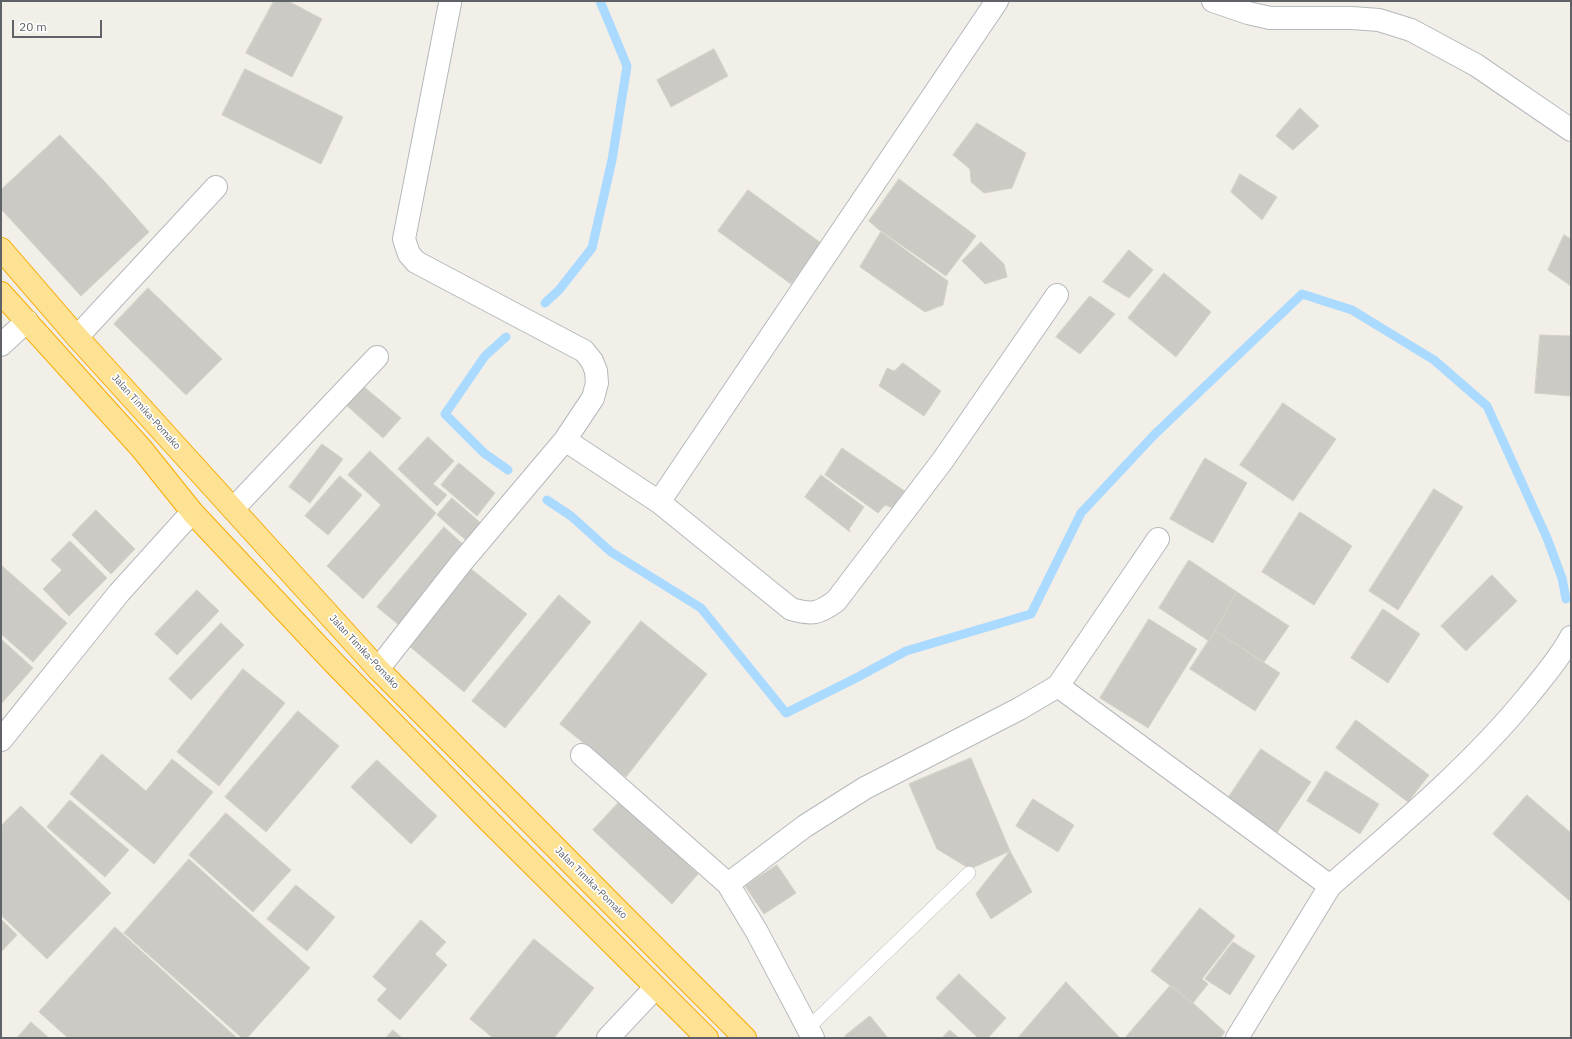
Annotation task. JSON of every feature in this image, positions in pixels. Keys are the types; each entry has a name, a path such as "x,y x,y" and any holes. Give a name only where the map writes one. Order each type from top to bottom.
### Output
{"highway":[{"name":"Jalan Timika-Pomako","path":"1,249 78,337 378,669 745,1038"},
{"path":"1,293 141,448 194,513 333,662 655,988 707,1038"}],"street":[{"path":"658,502 997,1"},
{"path":"1212,1 1248,13 1270,18 1352,18 1379,20 1411,30 1476,65 1571,130"},
{"path":"378,669 462,562 565,440 593,398 597,383 596,371 592,362 584,351 416,262 409,254 404,239 450,3"},
{"path":"78,337 216,187"},
{"path":"565,440 658,502 791,609 806,614 823,610 836,601 943,460 1057,295"},
{"path":"1,345 27,321"},
{"path":"233,509 378,357"},
{"path":"1,740 119,593 184,521 194,513"},
{"path":"728,884 805,826 865,788 1019,708 1058,686 1158,539"},
{"path":"1237,1038 1330,886 1438,790 1504,726 1543,678 1571,637"},
{"path":"1058,686 1330,886"},
{"path":"582,755 728,884 757,932 810,1033"},
{"path":"608,1038 655,988"}],"lane":[{"path":"810,1033 968,873"}],"building":[{"path":"274,1 288,1 322,19 292,77 246,53"},
{"path":"714,49 728,76 671,107 657,80"},
{"path":"245,69 343,117 321,164 222,115"},
{"path":"1300,108 1319,126 1293,150 1276,136"},
{"path":"977,123 1026,153 1012,188 984,193 971,182 970,169 953,155"},
{"path":"60,135 105,182 149,232 81,296 1,209 1,190"},
{"path":"1240,174 1277,197 1262,220 1231,192"},
{"path":"899,179 976,236 946,276 878,229 869,221"},
{"path":"748,190 821,243 791,284 718,231"},
{"path":"881,232 948,281 943,305 925,312 860,267"},
{"path":"1564,235 1571,239 1571,286 1548,270"},
{"path":"981,242 1004,264 1007,277 985,284 962,261"},
{"path":"1129,250 1153,270 1129,298 1103,282"},
{"path":"1164,273 1211,312 1176,357 1128,318"},
{"path":"148,288 222,359 186,395 114,324"},
{"path":"1090,296 1115,314 1080,354 1056,337"},
{"path":"1540,335 1571,336 1571,396 1535,393"},
{"path":"903,363 941,391 924,416 879,386 887,368 894,371"},
{"path":"362,385 401,418 383,438 345,404"},
{"path":"1283,403 1336,439 1293,501 1240,465"},
{"path":"428,437 454,461 433,484 447,495 437,506 398,469"},
{"path":"322,444 343,459 310,503 289,487"},
{"path":"842,448 906,492 895,509 885,505 878,513 825,475"},
{"path":"370,451 436,513 363,599 327,566 381,505 348,475"},
{"path":"1205,458 1247,483 1213,543 1170,519"},
{"path":"459,463 495,493 477,516 441,485"},
{"path":"821,475 864,507 849,529 850,532 805,497"},
{"path":"340,476 362,495 328,535 305,516"},
{"path":"1434,489 1463,507 1398,610 1369,591"},
{"path":"452,498 483,525 468,542 437,515"},
{"path":"96,510 135,549 111,574 72,535"},
{"path":"1300,512 1352,546 1314,605 1262,572"},
{"path":"444,527 465,546 399,625 377,607"},
{"path":"70,541 107,578 69,616 43,589 62,570 51,560"},
{"path":"1189,560 1237,592 1209,641 1159,608"},
{"path":"1,565 67,623 33,662 1,634"},
{"path":"470,568 527,614 464,692 408,645"},
{"path":"1492,575 1517,601 1466,651 1441,626"},
{"path":"197,590 219,611 177,655 155,634"},
{"path":"1237,592 1289,626 1264,662 1215,631"},
{"path":"559,595 591,622 505,728 472,701"},
{"path":"1383,609 1420,634 1388,683 1351,658"},
{"path":"1149,619 1197,649 1148,728 1100,698"},
{"path":"641,621 707,674 626,777 560,724"},
{"path":"221,623 244,645 191,700 169,679"},
{"path":"1215,631 1280,673 1255,711 1190,669"},
{"path":"1,639 33,668 1,704"},
{"path":"243,669 285,703 219,786 177,752"},
{"path":"298,711 339,746 266,832 225,797"},
{"path":"1356,720 1429,775 1408,802 1336,748"},
{"path":"1261,749 1311,782 1276,834 1226,801"},
{"path":"102,754 146,791 172,759 213,792 154,864 70,794"},
{"path":"971,758 1010,851 970,869 937,849 909,784"},
{"path":"377,760 437,816 411,844 351,787"},
{"path":"1326,771 1379,804 1360,834 1307,801"},
{"path":"1527,795 1571,833 1571,902 1493,834"},
{"path":"1033,799 1074,825 1058,852 1016,826"},
{"path":"70,800 129,850 105,877 47,827"},
{"path":"620,801 698,874 672,904 593,830"},
{"path":"21,806 111,893 47,959 1,915 1,826"},
{"path":"226,813 291,870 253,912 189,855"},
{"path":"1010,851 1032,892 991,919 976,894"},
{"path":"189,859 310,968 247,1038 242,1038 124,933"},
{"path":"777,865 796,893 764,914 745,886"},
{"path":"296,885 335,917 307,951 267,919"},
{"path":"1200,908 1235,936 1202,979 1208,984 1193,1003 1151,971"},
{"path":"1,919 17,935 1,952"},
{"path":"421,920 446,942 435,954 447,965 400,1020 377,1000 387,989 373,977"},
{"path":"115,927 237,1038 68,1038 39,1012"},
{"path":"534,939 594,988 554,1038 493,1038 470,1019"},
{"path":"1233,942 1255,956 1230,995 1205,979"},
{"path":"959,974 1006,1018 988,1038 978,1038 936,998"},
{"path":"1066,982 1120,1038 1018,1038"},
{"path":"1170,986 1193,1003 1225,1032 1220,1038 1125,1038"},
{"path":"870,1016 888,1038 847,1038 845,1036"},
{"path":"31,1022 49,1038 17,1038"},
{"path":"393,1030 402,1038 386,1038"},
{"path":"950,1030 959,1038 942,1038"}],"waterway":[{"path":"545,303 559,290 592,248 612,160 627,66 600,1"},
{"path":"547,500 571,516 611,552 701,608 786,713 906,651 1031,614 1081,513 1154,435 1302,294 1352,310 1434,360 1487,406 1547,538 1562,578 1566,599"},
{"path":"506,337 485,356 445,414 484,453 508,470"}]}
